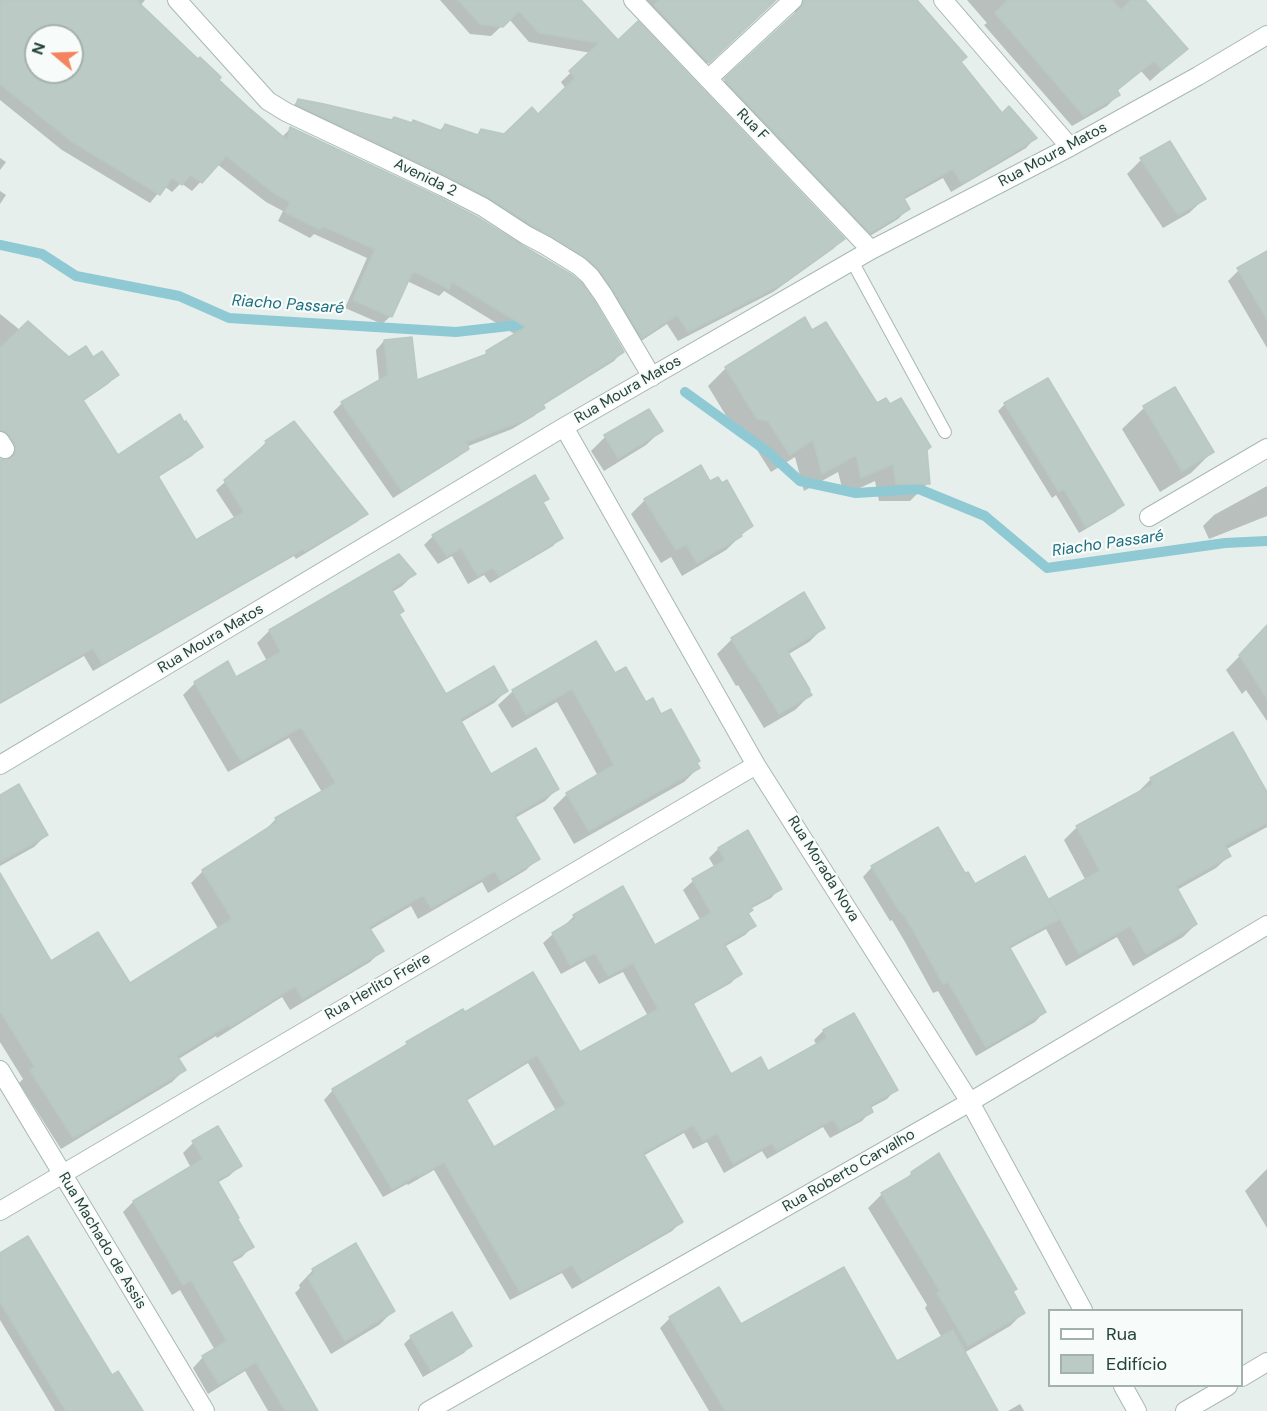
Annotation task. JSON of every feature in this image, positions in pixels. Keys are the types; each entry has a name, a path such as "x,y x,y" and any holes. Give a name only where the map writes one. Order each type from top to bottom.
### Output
{"street":[{"name":"Avenida 2","path":"177,0 268,100 286,112 444,186 483,207 579,266 590,276 604,296 652,377"},
{"name":"Rua F","path":"633,0 871,250"},
{"path":"708,79 793,0"},
{"path":"943,0 1070,147"},
{"name":"Rua Moura Matos","path":"0,765 564,427 871,250 1070,147 1267,35"},
{"name":"Rua Morada Nova","path":"564,427 756,765 970,1101 1082,1309"},
{"path":"1149,517 1267,448"},
{"name":"Rua Herlito Freire","path":"0,1211 756,765"},
{"name":"Rua Roberto Carvalho","path":"428,1411 970,1101 1267,925"},
{"name":"Rua Machado de Assis","path":"0,1070 205,1411"},
{"path":"1243,1376 1267,1362"},
{"path":"1124,1387 1137,1411"},
{"path":"1185,1411 1226,1387"}],"lane":[{"path":"852,261 945,432"}],"building":[{"path":"0,0 136,0 198,59 200,57 221,77 219,80 248,107 287,140 290,127 439,197 477,217 572,275 582,283 595,302 624,352 543,404 545,408 523,421 466,442 469,449 402,491 341,402 388,375 384,340 412,337 417,380 487,354 486,351 526,327 452,282 449,289 413,271 392,317 353,300 375,249 322,226 320,230 285,212 290,202 275,194 226,156 202,183 190,175 182,185 172,178 160,195 71,141 0,84"},
{"path":"458,0 581,0 618,40 638,21 845,239 784,283 688,332 677,315 642,338 599,269 585,257 488,197 296,104 298,99 392,120 394,117 412,123 413,120 442,131 445,124 478,135 481,129 504,134 532,107 538,114 575,78 569,71 599,43 539,33 519,11 503,27 480,24"},
{"path":"659,0 776,0 709,63 654,5"},
{"path":"804,0 917,0 967,57 961,62 1002,113 1009,106 1037,138 962,184 953,169 903,197 910,209 870,233 724,79 801,8"},
{"path":"1008,0 1112,0 1121,10 1131,0 1145,0 1188,49 1162,70 1154,61 1117,90 1120,95 1084,116 995,13"},
{"path":"1170,141 1206,199 1178,215 1140,158"},
{"path":"1267,251 1267,320 1237,268"},
{"path":"805,317 812,330 826,322 877,403 886,398 890,404 901,398 931,447 927,450 930,484 896,484 893,464 861,478 856,455 822,474 813,440 790,455 768,421 757,419 725,367"},
{"path":"28,321 69,357 86,346 93,357 102,351 119,375 83,400 118,455 180,414 184,422 186,421 203,447 158,476 196,540 244,512 224,480 267,443 265,441 294,421 368,514 102,664 93,648 0,702 0,459 10,459 15,455 16,449 9,435 0,430 0,348"},
{"path":"1048,378 1124,505 1086,527 1064,489 1059,492 1004,403"},
{"path":"1175,387 1214,452 1182,471 1143,406"},
{"path":"649,409 663,431 618,458 604,435"},
{"path":"701,465 710,481 718,477 722,483 727,480 753,526 741,534 742,536 697,563 686,544 676,550 644,499"},
{"path":"535,475 549,499 543,502 563,538 499,576 493,567 478,576 461,548 447,556 432,535"},
{"path":"399,554 416,574 391,589 404,611 399,614 446,694 494,666 508,691 460,719 491,774 536,748 559,789 514,815 540,859 501,882 495,871 431,908 423,895 369,927 384,951 302,999 295,986 230,1027 228,1025 177,1056 186,1070 73,1138 30,1070 35,1067 0,1011 0,873 51,961 98,932 130,983 232,919 202,870 277,822 275,818 336,783 301,727 241,761 194,682 228,661 236,677 281,652 269,630"},
{"path":"804,592 825,628 787,651 812,695 779,714 731,638"},
{"path":"1267,625 1267,698 1239,655"},
{"path":"596,641 615,673 626,667 646,702 653,698 661,714 671,709 700,761 697,763 700,768 589,831 566,793 614,765 589,719 572,689 526,715 512,690"},
{"path":"1233,732 1267,792 1267,823 1225,845 1231,856 1176,886 1197,924 1146,954 1130,926 1079,954 1049,899 1100,871 1076,826 1153,784 1150,778"},
{"path":"19,784 48,835 0,862 0,795"},
{"path":"938,827 965,873 968,872 975,884 1025,856 1059,919 1009,946 1046,1012 986,1047 948,982 943,984 902,912 871,866"},
{"path":"748,830 782,889 750,907 753,910 748,913 756,926 724,944 742,974 693,1003 731,1074 761,1057 768,1071 827,1038 823,1030 854,1013 898,1090 870,1105 873,1112 840,1130 833,1119 777,1151 772,1143 733,1164 717,1133 703,1141 693,1125 643,1153 683,1222 582,1281 572,1265 520,1292 444,1162 392,1189 332,1089 408,1044 406,1042 463,1009 465,1012 533,972 580,1052 658,1009 633,963 608,976 595,953 570,965 552,933 575,919 573,915 623,886 655,945 711,913 692,879 725,860 718,848","holes":["537,1055 566,1104 494,1147 466,1099"]},
{"path":"218,1126 242,1166 217,1180 254,1247 231,1260 318,1411 285,1411 256,1362 219,1384 202,1356 227,1341 191,1280 183,1285 133,1201 203,1159 192,1141"},
{"path":"939,1153 1017,1289 1013,1291 1025,1313 968,1346 937,1293 940,1291 881,1193 912,1175 911,1172"},
{"path":"28,1236 112,1375 118,1371 143,1411 66,1411 0,1302 0,1253"},
{"path":"356,1243 395,1311 345,1341 308,1278 314,1273 312,1269"},
{"path":"844,1267 897,1361 953,1330 998,1411 725,1411 669,1317 719,1287 741,1324"},
{"path":"452,1312 472,1346 431,1371 410,1336"}],"waterway":[{"name":"Riacho Passaré","path":"0,245 42,254 76,276 179,296 229,318 456,332 536,323"},
{"name":"Riacho Passaré","path":"685,392 768,452 800,481 856,493 919,489 985,516 1047,568 1225,543 1267,541"}]}
